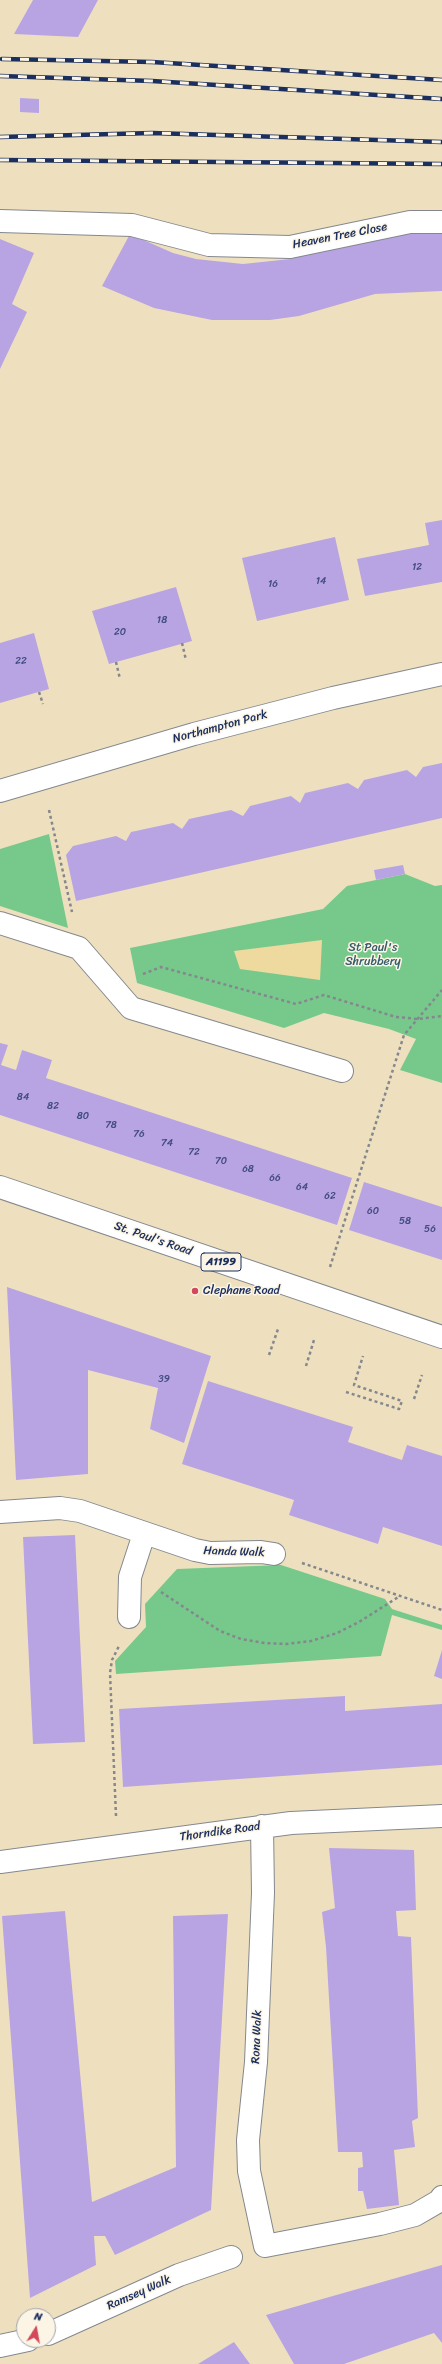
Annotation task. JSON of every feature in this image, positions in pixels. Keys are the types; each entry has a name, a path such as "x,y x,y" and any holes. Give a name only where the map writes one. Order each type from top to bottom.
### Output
{"street":[{"name":"Heaven Tree Close","path":"0,221 132,225 209,245 290,247 410,222 442,222"},
{"name":"Northampton Park","path":"0,791 194,734 333,698 442,674"},
{"path":"0,923 79,948 131,1008 342,1071"},
{"name":"St. Paul's Road","path":"0,1187 442,1337"},
{"name":"Handa Walk","path":"0,1512 53,1508 80,1511 144,1534 195,1550 210,1553 261,1552 274,1554"},
{"path":"129,1617 130,1577 144,1534"},
{"name":"Thorndike Road","path":"0,1862 262,1826 442,1816"},
{"name":"Rona Walk","path":"262,1826 263,1893 256,2062 248,2140 249,2171 265,2246 380,2224 415,2215 439,2201 442,2197"},
{"name":"Ramsey Walk","path":"56,2330 179,2275 231,2257"},
{"path":"0,2346 16,2343"}],"path":[{"path":"182,643 186,660"},
{"path":"116,662 120,679"},
{"path":"39,692 43,704"},
{"path":"55,832 79,948"},
{"path":"135,976 161,967 296,1004 324,995 396,1017 418,1019 442,1016"},
{"path":"321,1296 404,1035 442,990"},
{"path":"269,1355 278,1329"},
{"path":"306,1366 314,1340"},
{"path":"346,1392 399,1409 402,1401 354,1385 363,1356"},
{"path":"414,1399 422,1375"},
{"name":"Handa Walk","path":"274,1554 442,1610"},
{"path":"158,1590 220,1631 241,1639 264,1643 286,1644 311,1641 337,1633 359,1622 400,1596"},
{"path":"117,1846 110,1673 112,1660 127,1628 129,1617"}],"green space":[{"path":"49,834 68,928 0,906 0,849"},
{"name":"St Paul's Shrubbery","path":"405,874 435,886 442,885 442,1083 400,1070 416,1039 389,1029 324,1013 284,1028 137,983 130,948 323,909 347,886"},
{"path":"281,1565 385,1599 392,1609 442,1625 442,1630 392,1615 381,1656 116,1674 115,1661 146,1627 145,1604 177,1569"}],"sand":[{"path":"322,940 320,980 240,969 234,951"}],"building":[{"path":"33,0 98,0 78,37 14,34"},
{"path":"20,98 39,99 39,113 20,112"},
{"path":"442,233 442,291 375,294 299,316 270,320 212,320 154,308 102,286 130,234 173,253 196,259 243,264 290,259 340,245 396,235"},
{"path":"0,239 34,253 12,304 27,312 0,369"},
{"path":"442,520 442,582 365,596 357,559 429,545 425,523"},
{"path":"335,537 349,600 257,621 242,558"},
{"path":"176,587 192,641 109,664 92,611"},
{"path":"34,633 49,689 0,703 0,643"},
{"path":"442,763 442,818 76,901 66,855 73,846 116,836 126,841 131,832 173,823 182,829 189,819 231,810 243,816 250,806 291,796 300,803 305,793 348,783 358,789 364,780 407,770 416,777 423,767"},
{"path":"403,865 405,874 376,880 374,870"},
{"path":"0,1043 8,1045 1,1065 16,1070 22,1050 52,1060 46,1078 352,1178 337,1225 0,1115"},
{"path":"364,1182 442,1207 442,1260 349,1230"},
{"path":"7,1287 211,1356 184,1443 150,1429 158,1388 88,1370 88,1474 16,1480"},
{"path":"208,1381 353,1427 348,1442 402,1460 407,1445 442,1456 442,1546 383,1527 378,1544 289,1515 294,1500 182,1464"},
{"path":"75,1535 85,1742 33,1744 23,1537"},
{"path":"442,1650 442,1679 434,1676"},
{"path":"345,1696 345,1711 442,1704 442,1765 123,1787 119,1709"},
{"path":"329,1848 414,1850 416,1910 396,1911 398,1936 411,1937 418,2118 412,2121 415,2147 394,2150 399,2205 367,2209 363,2191 358,2191 358,2168 363,2167 362,2152 338,2152 326,1947 322,1912 335,1908"},
{"path":"65,1911 92,2202 176,2167 173,1916 228,1914 211,2210 115,2255 105,2236 94,2236 96,2265 30,2298 2,1916"},
{"path":"442,2265 442,2343 434,2333 344,2364 294,2364 266,2315"},
{"path":"234,2342 250,2364 198,2364"}],"railway":[{"path":"2,59 152,62 442,80"},
{"path":"0,76 152,81 442,99"},
{"path":"0,137 152,133 442,142"},
{"path":"0,160 442,164"}],"place":[{"name":"Clephane Road","path":"195,1291"}]}
